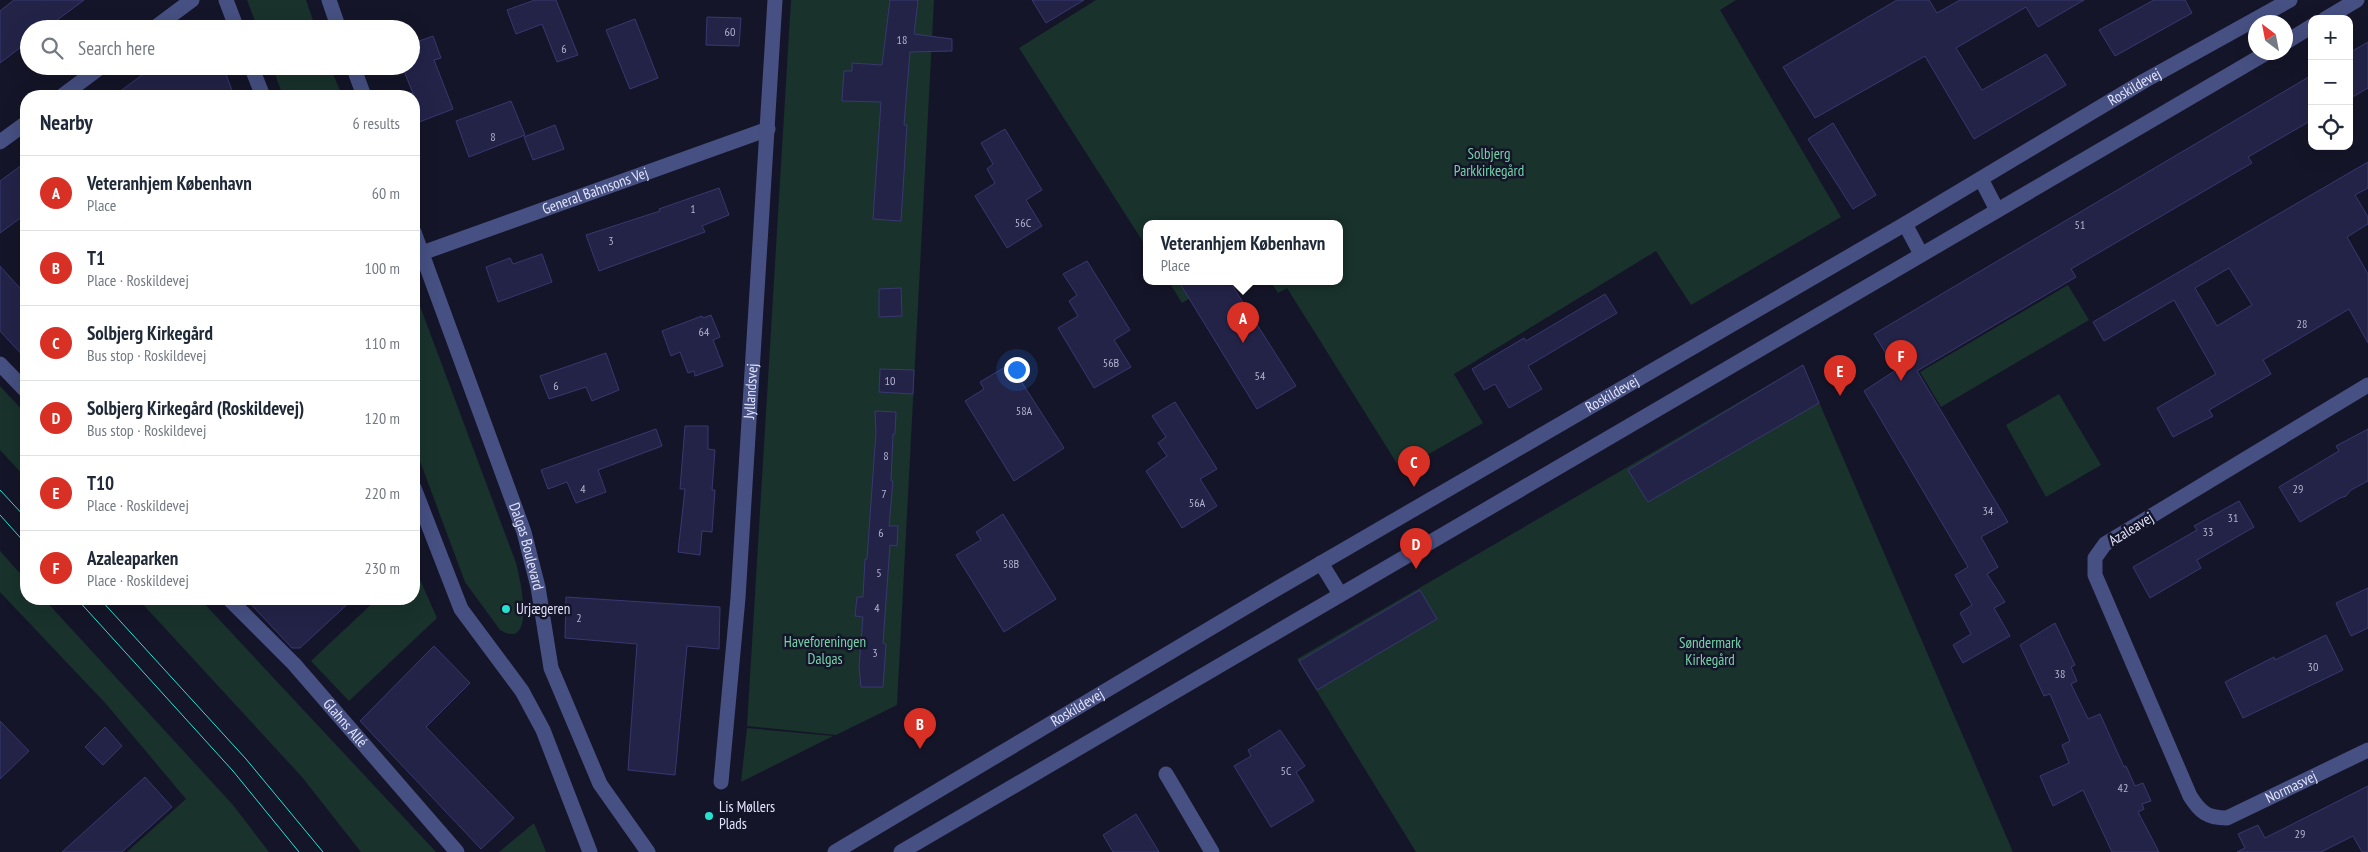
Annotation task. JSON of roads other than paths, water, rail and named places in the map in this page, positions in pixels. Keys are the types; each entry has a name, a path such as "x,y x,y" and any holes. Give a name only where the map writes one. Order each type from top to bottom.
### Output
{"street":[{"path":"165,20 192,0"},
{"path":"226,0 234,20"},
{"path":"329,0 336,20"},
{"name":"Jyllandsvej","path":"721,782 738,598 775,0"},
{"name":"Roskildevej","path":"835,852 1321,564 1905,224 2144,81 2290,0"},
{"path":"2332,15 2357,0"},
{"path":"2293,38 2308,28"},
{"path":"901,852 2254,60"},
{"path":"70,90 90,75"},
{"path":"254,75 260,90"},
{"path":"356,75 362,90"},
{"path":"0,142 20,127"},
{"name":"General Bahnsons Vej","path":"422,253 768,129"},
{"path":"1980,179 1997,210"},
{"path":"1905,224 1921,254"},
{"name":"Dalgas Boulevard","path":"420,248 524,532 538,588 551,668 600,784 648,852"},
{"path":"0,364 20,386"},
{"name":"Azaleavej","path":"2212,818 2200,812 2190,796 2095,575 2095,558 2105,544 2368,385"},
{"path":"420,503 462,609 522,691 543,730 590,852"},
{"path":"1321,564 1340,594"},
{"name":"Glahns Allé","path":"235,605 294,664 457,852"},
{"name":"Normasvej","path":"2212,818 2227,818 2368,750"},
{"path":"1166,774 1212,852"}],"tram line":[{"path":"0,490 20,512"},
{"path":"0,515 20,537"},
{"path":"82,605 233,771 299,852"},
{"path":"105,605 246,759 323,852"}],"place":[{"name":"Veteranhjem København","path":"1243,343"},
{"name":"Azaleaparken","path":"1901,381"},
{"name":"T10","path":"1840,396"},
{"name":"Solbjerg Kirkegård","path":"1414,487"},
{"name":"Solbjerg Kirkegård (Roskildevej)","path":"1416,569"},
{"name":"Urjægeren","path":"506,609"},
{"name":"T1","path":"920,749"},
{"name":"Lis Møllers Plads","path":"709,816"}],"park label":[{"name":"Solbjerg Parkkirkegård","path":"1489,162"},
{"name":"Haveforeningen Dalgas","path":"825,650"},
{"name":"Søndermark Kirkegård","path":"1710,652"}]}
